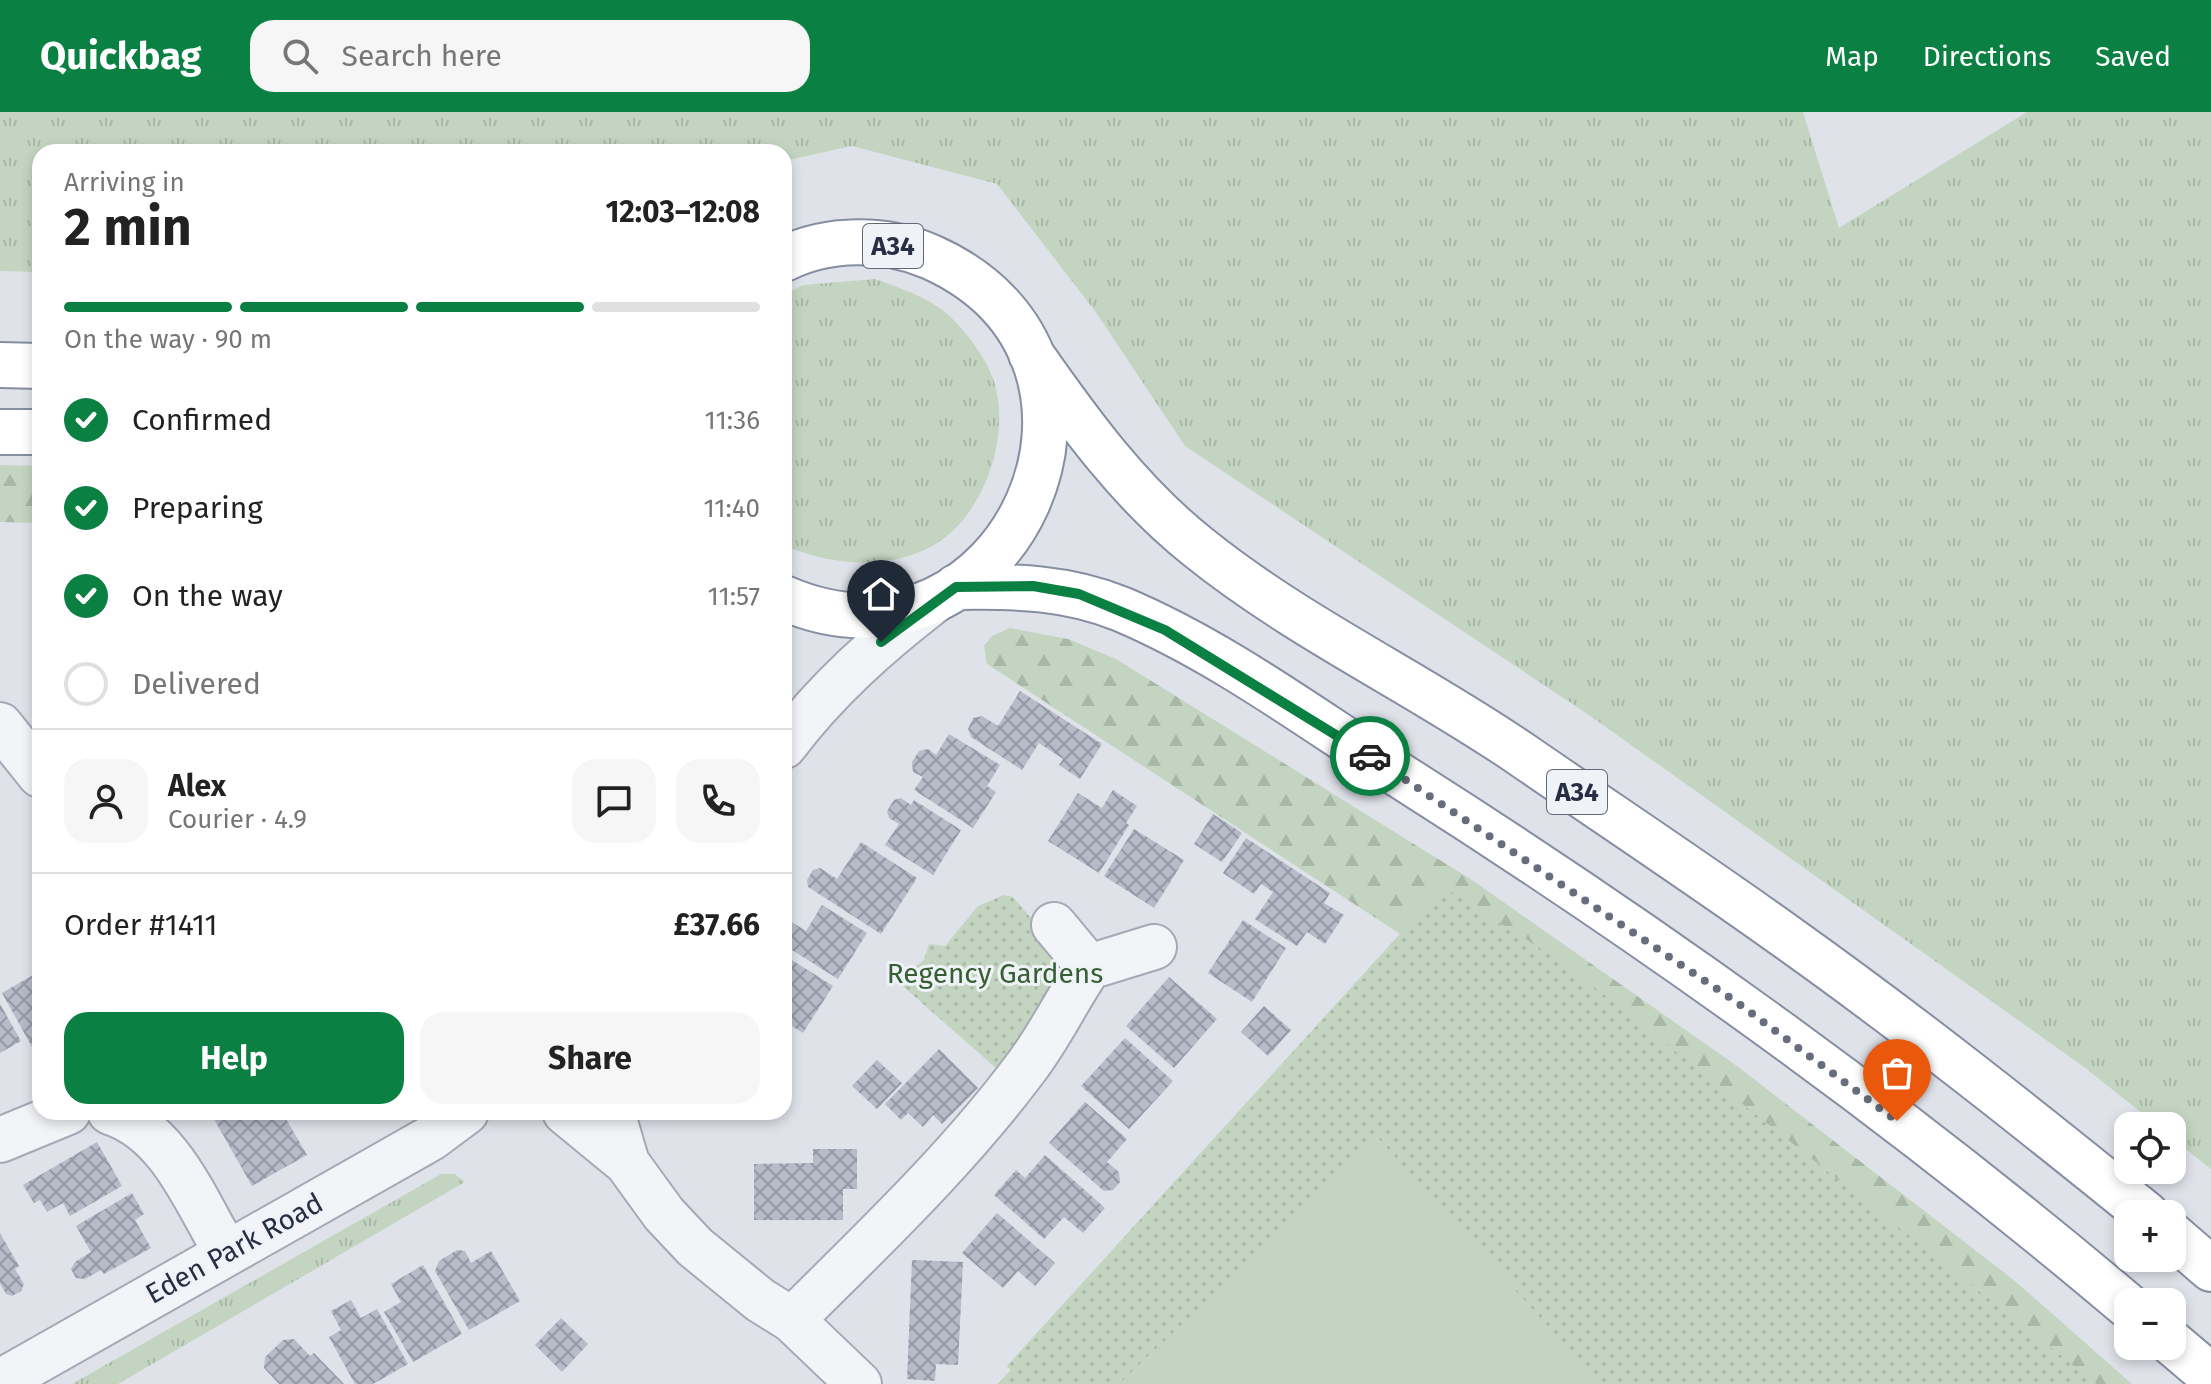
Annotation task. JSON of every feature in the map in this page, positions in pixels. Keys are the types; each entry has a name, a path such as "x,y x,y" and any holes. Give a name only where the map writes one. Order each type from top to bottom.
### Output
{"highway":[{"name":"A34","path":"792,257 838,244 877,243 914,250 954,268 991,295 1016,326 1031,354 1085,431 1123,476 1197,546 1246,583 1515,750 1791,939 2009,1104 2129,1200"},
{"name":"A34","path":"946,593 1001,550 1016,529 1040,476 1046,434 1044,399 1031,354"},
{"path":"0,365 32,366"},
{"path":"0,432 32,432"},
{"name":"A34","path":"792,601 820,610 853,614 885,612 946,593 1033,586 1079,594 1165,630 1466,817 1735,1001 1981,1185 2114,1294"},
{"path":"2186,1247 2211,1269"},
{"path":"2186,1355 2211,1376"}],"street":[{"path":"792,736 833,687 881,642 946,593"},
{"path":"0,725 32,765"},
{"path":"1054,925 1089,967"},
{"path":"792,1320 938,1171 1005,1094 1038,1052 1089,967 1154,947"},
{"path":"0,1140 49,1120"},
{"path":"130,1120 164,1150 226,1252"},
{"name":"Eden Park Road","path":"0,1382 431,1138 455,1120"},
{"path":"575,1120 627,1163 664,1214 695,1247 760,1300 792,1320 859,1384"},
{"path":"614,1120 627,1163"}],"green space":[{"path":"0,112 1803,112 1839,228 2027,112 2211,112 2211,1169 2186,1149 2186,1112 2140,1112 2084,1067 1586,713 1185,446 1095,311 997,184 852,146 792,159 792,144 32,144 32,272 0,271"},
{"path":"875,279 912,293 953,319 984,359 992,376 998,397 999,421 991,469 969,512 954,530 918,553 880,562 860,562 821,558 792,548 792,291 803,285"},
{"path":"0,465 32,466 32,523 0,522"},
{"path":"1010,628 1068,639 1116,659 1472,880 1737,1066 2015,1281 2132,1384 998,1384 1011,1370 1007,1366 1400,934 987,664 984,646 992,636"},
{"path":"1443,887 1564,963 2097,1384 998,1384 1011,1370 1007,1366"},
{"name":"Regency Gardens","path":"1004,895 1013,897 1035,923 1058,967 1042,1003 997,1069 897,981 924,960 929,944 945,946 978,906"},
{"path":"1378,1138 1600,1384 1120,1383"},
{"path":"441,1174 455,1174 465,1182 118,1384 72,1384"}],"building":[{"path":"1020,691 1102,744 1080,779 1059,765 1063,759 1039,743 1022,770 971,737 968,729 973,718 982,716 998,726"},
{"path":"949,734 1000,765 987,786 996,792 973,828 914,790 923,777 913,772 912,762 919,751 928,749 936,755"},
{"path":"1113,790 1137,806 1126,823 1129,825 1099,873 1048,841 1078,793 1102,808"},
{"path":"901,798 911,805 914,800 961,830 933,875 885,845 899,824 889,818 887,811 894,800"},
{"path":"1213,814 1242,833 1222,862 1194,844"},
{"path":"1134,829 1184,860 1154,908 1104,876"},
{"path":"1246,838 1330,893 1324,903 1344,915 1325,944 1307,932 1297,946 1255,919 1273,892 1261,884 1254,894 1223,873"},
{"path":"861,842 917,878 881,934 808,887 807,880 813,870 820,868 837,879"},
{"path":"822,905 867,933 838,979 792,950 792,922 806,931"},
{"path":"1243,920 1286,948 1252,1002 1208,973"},
{"path":"792,960 833,986 803,1033 792,1026"},
{"path":"32,976 32,1047 2,993"},
{"path":"1169,977 1217,1019 1174,1068 1126,1026"},
{"path":"0,1004 21,1041 0,1053"},
{"path":"1264,1006 1291,1030 1268,1056 1241,1032"},
{"path":"1125,1038 1173,1081 1129,1129 1081,1086"},
{"path":"939,1049 978,1088 942,1124 933,1115 923,1127 908,1113 901,1120 885,1104"},
{"path":"877,1060 902,1083 877,1109 852,1086"},
{"path":"1085,1102 1127,1139 1107,1162 1119,1172 1120,1182 1113,1190 1104,1191 1049,1143"},
{"path":"215,1120 287,1120 307,1155 252,1186"},
{"path":"97,1142 122,1186 70,1216 63,1203 47,1212 40,1200 34,1203 23,1185"},
{"path":"813,1149 857,1149 857,1189 843,1189 843,1220 754,1220 754,1164 813,1163"},
{"path":"1045,1155 1105,1208 1083,1233 1064,1217 1044,1239 994,1195 1016,1170 1025,1178"},
{"path":"132,1193 144,1214 135,1220 151,1248 104,1274 101,1270 85,1279 76,1278 71,1269 75,1262 91,1252 76,1226"},
{"path":"997,1213 1055,1263 1035,1286 1018,1271 1003,1288 962,1253"},
{"path":"0,1233 19,1266 15,1269 24,1284 21,1291 12,1296 6,1294 0,1283"},
{"path":"457,1250 465,1251 471,1263 491,1251 520,1301 469,1330 435,1271 439,1261"},
{"path":"912,1260 963,1262 958,1365 936,1364 935,1381 907,1379"},
{"path":"423,1265 462,1334 413,1362 384,1312 401,1302 391,1284"},
{"path":"351,1300 361,1318 377,1309 408,1364 373,1384 355,1384 329,1337 341,1330 331,1311"},
{"path":"561,1318 588,1344 562,1372 535,1345"},
{"path":"294,1339 310,1356 314,1353 344,1384 279,1384 264,1368 265,1357 283,1340"}],"way so far":[{"path":"1370,756 1466,817 1735,1001 1897,1121"}],"route":[{"path":"881,642 956,587 1033,586 1079,594 1165,630 1370,756"}]}
